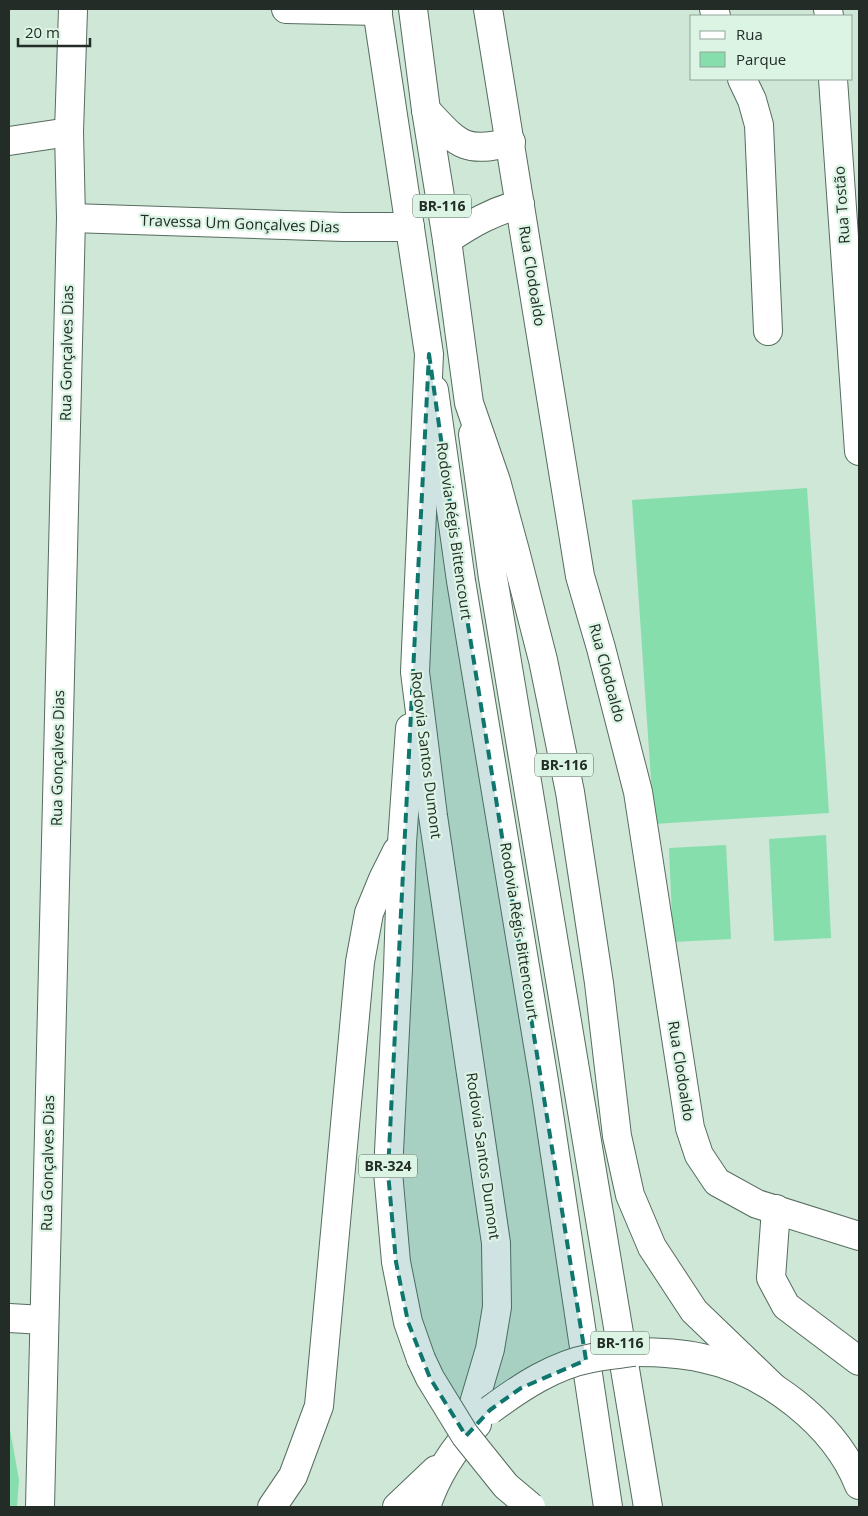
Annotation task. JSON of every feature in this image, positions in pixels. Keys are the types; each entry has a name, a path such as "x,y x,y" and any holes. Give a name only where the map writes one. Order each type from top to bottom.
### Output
{"main road":[{"name":"Rua Gonçalves Dias","path":"40,1507 43,1446 44,1320 70,218 69,132 73,9"},
{"path":"286,9 378,10"},
{"name":"BR-116","path":"412,9 447,240 493,578 648,1507"},
{"name":"Rua Clodoaldo","path":"488,9 580,576 602,648 638,792 690,1128 699,1156 717,1182 758,1204 859,1236"},
{"name":"Rodovia Santos Dumont","path":"378,10 429,354 415,672 433,816 496,1243 497,1307 490,1349 458,1446"},
{"path":"742,80 752,100 759,125 768,331"},
{"name":"Rua Tostão","path":"833,80 859,451"},
{"path":"426,110 444,129 468,147 485,148 511,142"},
{"path":"9,141 69,132"},
{"path":"447,240 481,218 520,204"},
{"name":"Travessa Um Gonçalves Dias","path":"70,218 344,227 410,226"},
{"name":"Rodovia Régis Bittencourt","path":"429,354 461,581 544,1081 608,1507"},
{"name":"BR-116","path":"469,403 496,481 515,552 543,660 570,792 599,983 617,1136 630,1195 652,1247 694,1310 773,1387"},
{"name":"BR-116","path":"398,969 402,843 415,672"},
{"path":"272,1507 293,1476 319,1406 360,962 369,913 383,879 402,843"},
{"name":"BR-324","path":"398,969 388,1172 396,1262 408,1322 430,1378 465,1435 506,1486 531,1507"},
{"path":"776,1209 771,1278 786,1306 859,1361"},
{"path":"9,1318 44,1320"},
{"path":"426,1507 430,1494 458,1446 490,1410 521,1388 546,1374 591,1358 634,1352 666,1352 703,1358 740,1370 773,1387 859,1446"},
{"path":"798,1405 829,1436 854,1472 859,1485"},
{"name":"BR-116","path":"397,1507 458,1446"}],"highlighted area":[{"path":"429,354 461,581 586,1360 521,1388 490,1410 466,1436 430,1378 408,1322 396,1262 388,1172"}],"green space":[{"path":"807,488 829,813 654,824 632,500"},
{"path":"826,835 831,938 774,941 769,839"},
{"path":"726,845 731,939 673,942 669,848"},
{"path":"9,1424 19,1480 17,1507 9,1507"}]}
